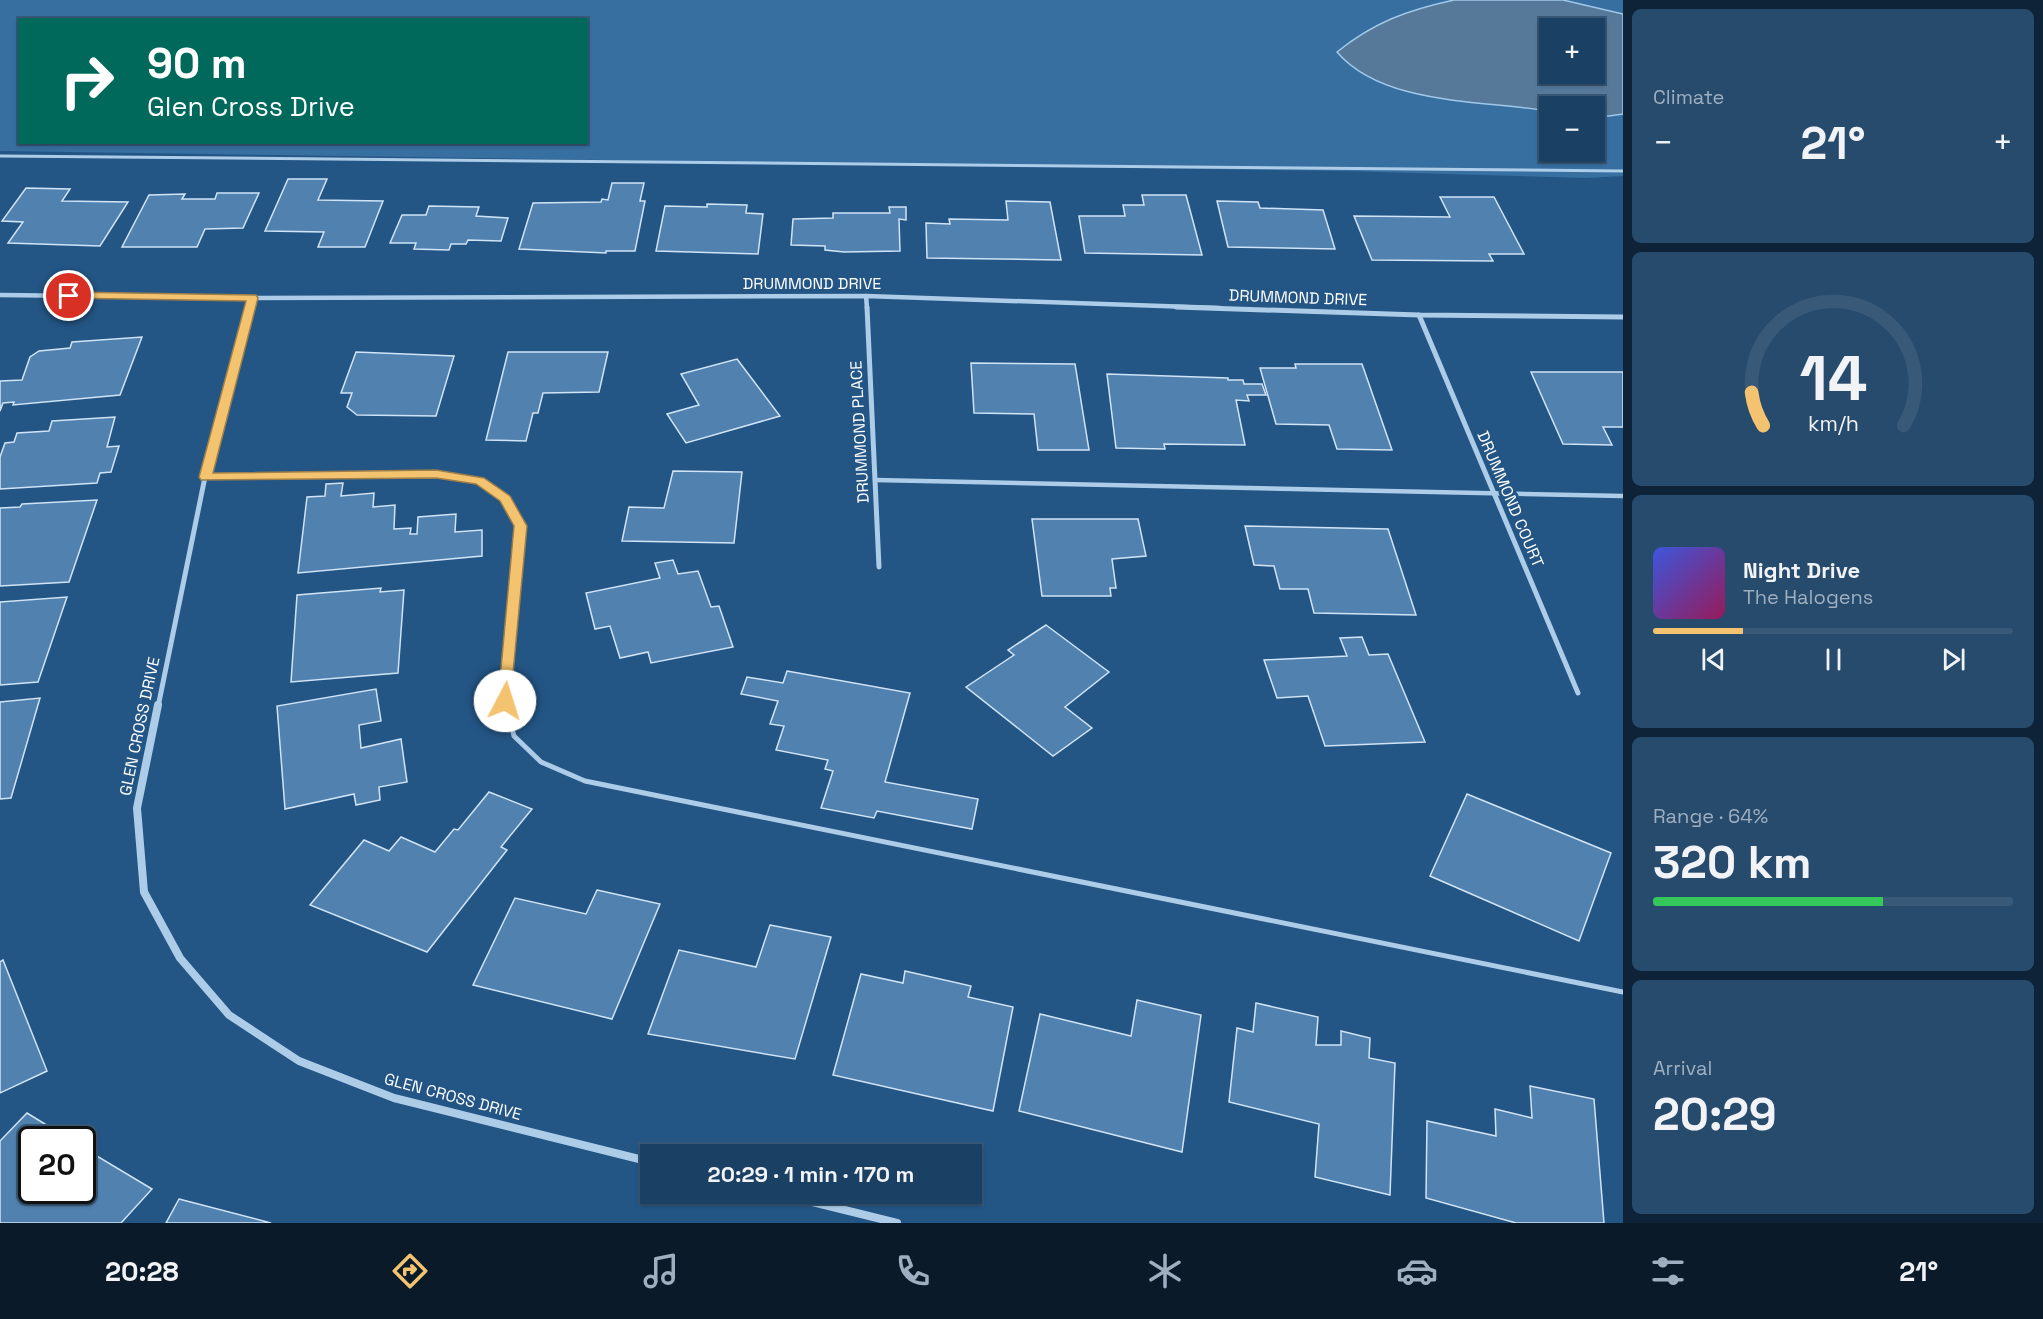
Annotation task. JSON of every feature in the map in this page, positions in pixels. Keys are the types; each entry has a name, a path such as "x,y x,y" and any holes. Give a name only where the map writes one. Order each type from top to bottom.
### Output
{"street":[{"name":"DRUMMOND DRIVE","path":"0,295 252,298 866,296 1419,315 1623,317"},
{"name":"DRUMMOND PLACE","path":"866,296 879,567"},
{"name":"GLEN CROSS DRIVE","path":"252,298 205,477 137,808 144,892 180,958 229,1015 299,1061 394,1098 640,1159"},
{"name":"DRUMMOND COURT","path":"1419,315 1578,693"},
{"path":"820,1204 897,1223"}],"lane":[{"path":"0,156 1623,171"},
{"path":"205,477 436,474 480,481 505,499 521,526 505,701 514,736 541,762 585,781 1623,992"},
{"path":"875,480 1623,496"}],"shaded area":[{"path":"0,0 1623,0 1623,176 1587,178 1340,171 0,151"},
{"path":"1454,0 1563,0 1623,14 1623,114 1605,117 1605,96 1539,96 1539,110 1436,98 1380,82 1357,70 1337,52 1378,25 1407,13"}],"building":[{"path":"288,179 327,179 318,200 383,201 365,247 318,247 324,232 265,231"},
{"path":"612,183 644,183 640,201 645,201 635,251 606,251 606,253 519,249 533,203 601,202 602,199 608,200"},
{"path":"26,188 70,189 62,201 128,202 100,246 8,243 23,222 2,221"},
{"path":"217,193 259,193 243,228 205,229 197,247 122,247 149,195 185,194 182,199 215,199"},
{"path":"1142,195 1186,195 1202,255 1085,253 1079,216 1125,216 1123,205 1144,205"},
{"path":"1440,197 1494,197 1524,254 1489,254 1493,261 1372,260 1354,216 1450,217"},
{"path":"1006,201 1050,202 1061,260 927,258 926,223 950,224 949,219 1008,220"},
{"path":"1217,201 1258,202 1260,208 1323,210 1335,249 1228,247"},
{"path":"707,204 747,205 746,213 763,214 758,254 656,251 665,206 707,207"},
{"path":"429,206 479,207 476,216 508,218 501,241 468,240 466,244 451,244 449,250 414,249 416,243 390,243 402,215 426,215"},
{"path":"889,207 906,207 906,220 899,219 900,251 844,252 825,250 825,246 791,245 793,219 833,218 833,213 890,213"},
{"path":"142,337 120,395 13,405 14,402 3,403 0,411 0,381 22,380 30,357 39,351 70,348 72,342"},
{"path":"356,352 454,356 436,416 357,415 347,407 352,393 341,393"},
{"path":"508,352 608,352 599,392 543,393 538,413 533,413 526,441 486,440"},
{"path":"737,359 780,416 686,443 667,414 699,405 681,374"},
{"path":"971,363 1075,364 1089,450 1038,450 1034,414 974,413"},
{"path":"1295,364 1362,364 1392,450 1337,449 1329,425 1276,424 1260,368 1296,368"},
{"path":"1531,372 1623,372 1623,427 1603,427 1612,445 1563,444"},
{"path":"1107,374 1228,378 1228,380 1243,380 1244,384 1262,384 1266,395 1247,395 1249,401 1236,400 1245,445 1164,444 1165,449 1116,448"},
{"path":"115,417 107,447 119,446 111,472 100,473 97,483 0,489 0,457 5,443 14,442 17,433 49,431 52,421"},
{"path":"673,471 742,472 734,543 622,541 629,507 664,508"},
{"path":"343,483 341,496 374,493 373,507 395,505 394,529 411,528 410,534 417,534 418,517 456,514 455,532 482,530 482,556 298,573 307,497 325,496 326,484"},
{"path":"97,500 69,582 0,586 0,508 20,507 22,504"},
{"path":"1032,519 1138,519 1146,556 1112,559 1116,588 1110,588 1111,596 1042,596"},
{"path":"1245,526 1388,529 1416,615 1314,613 1308,589 1280,589 1274,566 1254,565"},
{"path":"673,560 678,574 698,571 711,607 719,606 733,647 651,663 648,652 620,658 610,626 595,629 586,593 660,578 655,563"},
{"path":"381,588 380,592 404,590 398,673 291,682 297,595"},
{"path":"67,597 38,682 0,685 0,602"},
{"path":"1046,625 1109,672 1065,707 1092,728 1053,756 966,687 1014,655 1008,650"},
{"path":"1362,637 1369,655 1388,654 1425,742 1325,746 1308,696 1277,698 1264,660 1347,656 1340,638"},
{"path":"787,671 910,693 885,782 978,799 972,829 877,811 874,818 821,808 833,771 825,769 828,760 776,750 784,726 770,724 778,701 741,694 747,677 783,683"},
{"path":"376,689 381,721 359,725 361,748 401,739 407,782 379,787 380,800 356,805 354,794 285,809 277,706"},
{"path":"40,698 11,798 0,799 0,702"},
{"path":"489,792 532,809 501,847 507,850 427,952 310,905 364,840 389,851 401,837 435,852 454,829 458,830"},
{"path":"1467,794 1611,853 1579,941 1430,876"},
{"path":"597,890 660,904 612,1019 473,985 515,898 586,914"},
{"path":"770,925 831,937 795,1059 648,1034 679,950 756,967"},
{"path":"3,960 47,1071 0,1093 0,962"},
{"path":"905,971 971,986 968,997 1013,1007 993,1111 833,1075 861,974 903,983"},
{"path":"1137,1000 1201,1015 1182,1152 1019,1111 1040,1014 1131,1036"},
{"path":"1256,1003 1318,1017 1316,1045 1341,1045 1341,1031 1370,1038 1369,1058 1395,1063 1390,1195 1315,1177 1319,1124 1229,1102 1237,1028 1253,1032"},
{"path":"1530,1086 1594,1099 1604,1223 1516,1223 1426,1198 1427,1121 1496,1136 1495,1109 1532,1118"},
{"path":"27,1113 48,1126 18,1126 18,1204 96,1204 96,1155 152,1189 121,1223 0,1223 0,1141"},
{"path":"179,1199 271,1223 166,1223"}],"route":[{"path":"69,296 252,298 205,477 436,474 480,481 505,499 521,526 505,701"}]}
